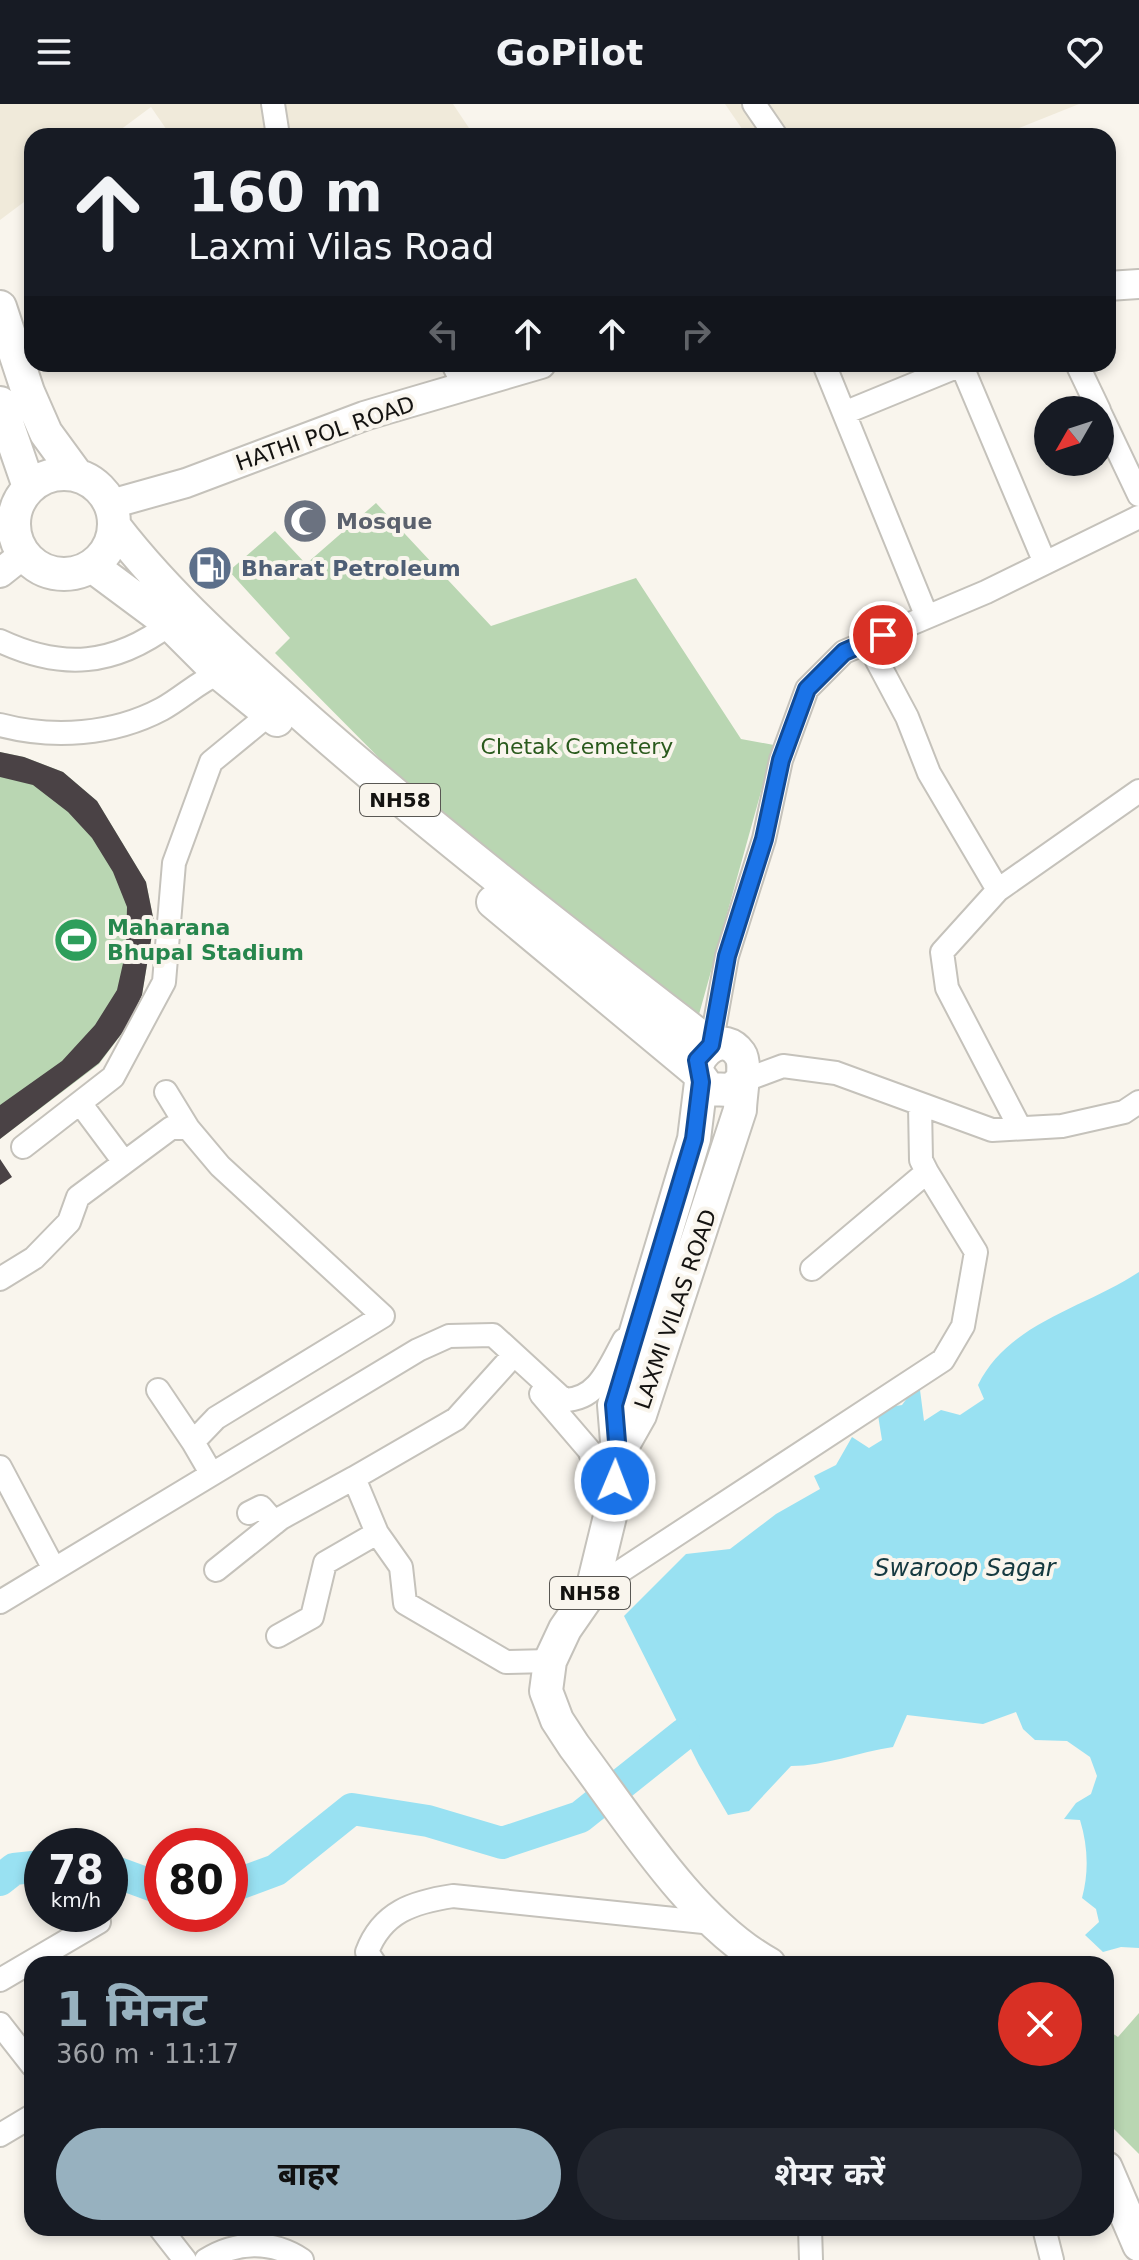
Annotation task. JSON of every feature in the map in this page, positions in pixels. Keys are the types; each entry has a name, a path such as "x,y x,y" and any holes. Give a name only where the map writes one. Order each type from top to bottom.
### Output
{"highway":[{"name":"NH58","path":"0,307 28,392 46,433 76,474 102,490 113,515 140,559 278,707 703,1066 694,1139 614,1405 618,1454"},
{"path":"0,403 29,487"},
{"path":"76,474 51,474 29,487 22,496 14,519 18,543 12,564 33,563 56,573 69,574 92,566 108,549 113,515"},
{"name":"NH58","path":"92,566 170,624 219,673 278,707"},
{"path":"703,1066 720,1092 740,1082"},
{"name":"LAXMI VILAS ROAD","path":"740,1082 740,1110 720,1175 640,1415 618,1454 612,1508 592,1590 565,1629 550,1661 546,1691 557,1720 704,1912 749,1956"},
{"path":"1114,2187 1139,2245"}],"main road":[{"path":"1116,285 1139,284"},
{"name":"HATHI POL ROAD","path":"113,515 186,483 364,416 458,375 481,372"}],"street":[{"path":"273,104 277,128"},
{"path":"757,105 771,128"},
{"path":"827,372 927,617"},
{"path":"844,413 942,372"},
{"path":"964,372 1045,563"},
{"path":"1081,372 1092,396"},
{"path":"1114,442 1139,495"},
{"path":"703,1066 727,956 764,839 781,760 807,689 844,652 1045,563 1139,517"},
{"path":"0,641 29,655 78,661 132,648 170,624"},
{"path":"867,642 907,717 929,773 998,890"},
{"path":"0,725 55,733 108,728 159,710 219,673"},
{"path":"23,1147 113,1077 164,982 174,863 211,762 278,707"},
{"path":"1020,1128 947,988 942,952 998,890 1139,791"},
{"path":"740,1082 783,1066 836,1073 992,1130 1062,1126 1124,1112 1139,1102"},
{"path":"166,1092 188,1128 220,1166 383,1316 216,1418 193,1442"},
{"path":"80,1103 124,1162"},
{"path":"592,1590 943,1360 963,1326 976,1252 921,1160 920,1106"},
{"path":"0,1279 34,1258 69,1222 78,1197 171,1128 188,1128"},
{"path":"812,1269 927,1172"},
{"path":"0,1602 418,1350 449,1336 472,1333 493,1335 564,1400 581,1400 596,1388 646,1300"},
{"path":"472,1333 489,1341 510,1359 589,1450 612,1508"},
{"path":"216,1570 275,1523 456,1419 510,1359"},
{"path":"158,1390 211,1473"},
{"path":"0,1467 54,1569"},
{"path":"354,1478 377,1533 401,1567 405,1603 506,1662 550,1661"},
{"path":"249,1513 261,1507 275,1523"},
{"path":"278,1636 312,1617 325,1563 377,1533"},
{"path":"370,1956 367,1952 375,1931 415,1902 453,1896 704,1912"},
{"path":"41,1956 82,1932"},
{"path":"0,1980 24,1966"},
{"path":"0,2024 24,2055"},
{"path":"0,2135 24,2121"},
{"path":"166,2236 185,2260"},
{"path":"810,2236 811,2260"},
{"path":"1046,2236 1052,2260"},
{"path":"206,2260 218,2252 246,2244 270,2246 302,2260"}],"shaded area":[{"path":"0,104 453,104 469,128 165,128 151,107 123,128 24,128 24,202 0,220"},
{"path":"725,104 1079,104 1019,128 742,128"}],"green space":[{"name":"Chetak Cemetery","path":"376,503 491,626 636,578 741,739 774,745 698,1018 408,787 275,653 290,638 229,571 275,531 306,564"},
{"name":"Maharana Bhupal Stadium","path":"0,752 24,757 63,772 97,801 146,882 154,922 142,995 129,1024 99,1064 0,1139"},
{"path":"1139,2013 1139,2154 1114,2129 1114,2034 1118,2037"}],"water":[{"name":"Swaroop Sagar","path":"1139,1272 1139,1948 1121,1947 1103,1952 1085,1935 1099,1922 1096,1909 1082,1898 1087,1869 1085,1840 1080,1820 1064,1819 1076,1803 1091,1794 1097,1776 1090,1757 1067,1741 1035,1740 1023,1729 1016,1712 983,1724 907,1715 893,1747 816,1764 791,1766 749,1811 728,1815 699,1765 624,1616 686,1554 730,1549 776,1514 820,1489 814,1476 836,1465 852,1437 869,1448 882,1440 877,1409 902,1405 919,1382 924,1421 941,1410 960,1415 984,1399 978,1385 1009,1346 1050,1318"}],"building":[{"path":"0,752 24,757 63,772 97,801 146,882 154,922 142,995 129,1024 99,1063 0,1139 0,1105 62,1061 95,1025 117,990 126,950 127,907 113,872 92,838 68,812 33,785 0,777"},
{"path":"0,1159 12,1177 0,1185"}],"waterway":[{"path":"248,1880 276,1870 352,1809 428,1821 502,1843 580,1817 684,1734"},
{"path":"0,1880 14,1869 24,1868"},
{"path":"128,1877 144,1882"}],"place":[{"name":"Mosque","path":"305,521"},
{"name":"Bharat Petroleum","path":"210,568"},
{"name":"Maharana Bhupal Stadium","path":"76,940"}],"route":[{"path":"615,1481 618,1454 613,1428 614,1405 694,1139 701,1082 696,1071 697,1060 711,1045 727,956 764,839 781,760 807,689 844,652 883,635"}]}
